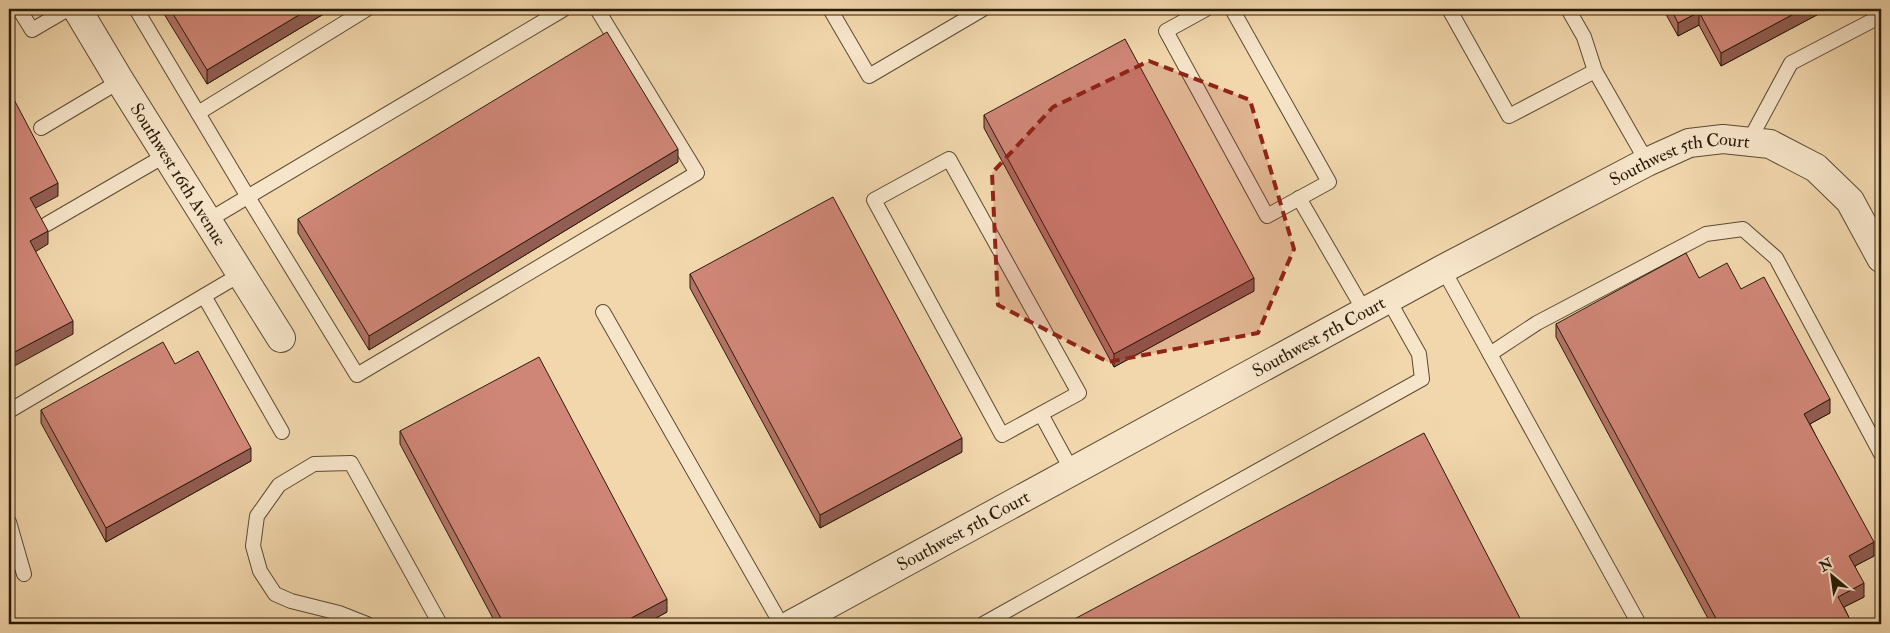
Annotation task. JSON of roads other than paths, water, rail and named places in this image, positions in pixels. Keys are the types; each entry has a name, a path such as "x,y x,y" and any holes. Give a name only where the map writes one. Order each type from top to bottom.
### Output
{"street":[{"name":"Southwest 16th Avenue","path":"77,9 281,338"},
{"name":"Southwest 5th Court","path":"792,624 1443,269 1648,162 1689,143 1723,139 1770,144 1816,168 1850,201 1881,258"}],"lane":[{"path":"19,9 32,30 68,9"},
{"path":"136,9 248,198 357,375 697,173 597,9"},
{"path":"198,114 368,9"},
{"path":"207,221 564,9"},
{"path":"830,9 869,76 983,9"},
{"path":"1206,9 1166,31 1267,216 1329,182 1232,9"},
{"path":"1449,9 1509,116 1595,71"},
{"path":"1568,9 1584,37 1595,71 1648,162"},
{"path":"1749,142 1790,63 1881,16"},
{"path":"41,128 120,81"},
{"path":"47,224 166,154"},
{"path":"949,159 1079,394 1042,414 1002,435 874,200 949,159"},
{"path":"1300,198 1365,312"},
{"path":"1490,354 1537,323 1706,234 1743,229 1776,258 1881,454"},
{"path":"1443,269 1640,624"},
{"path":"9,411 241,274"},
{"path":"204,296 282,432"},
{"path":"983,624 1422,379 1419,354 1388,299"},
{"path":"603,312 781,624"},
{"path":"1042,414 1072,471"},
{"path":"367,624 339,613 291,601 275,594 260,571 253,546 256,516 279,485 314,464 351,464 440,624"},
{"path":"9,522 24,574"}]}
